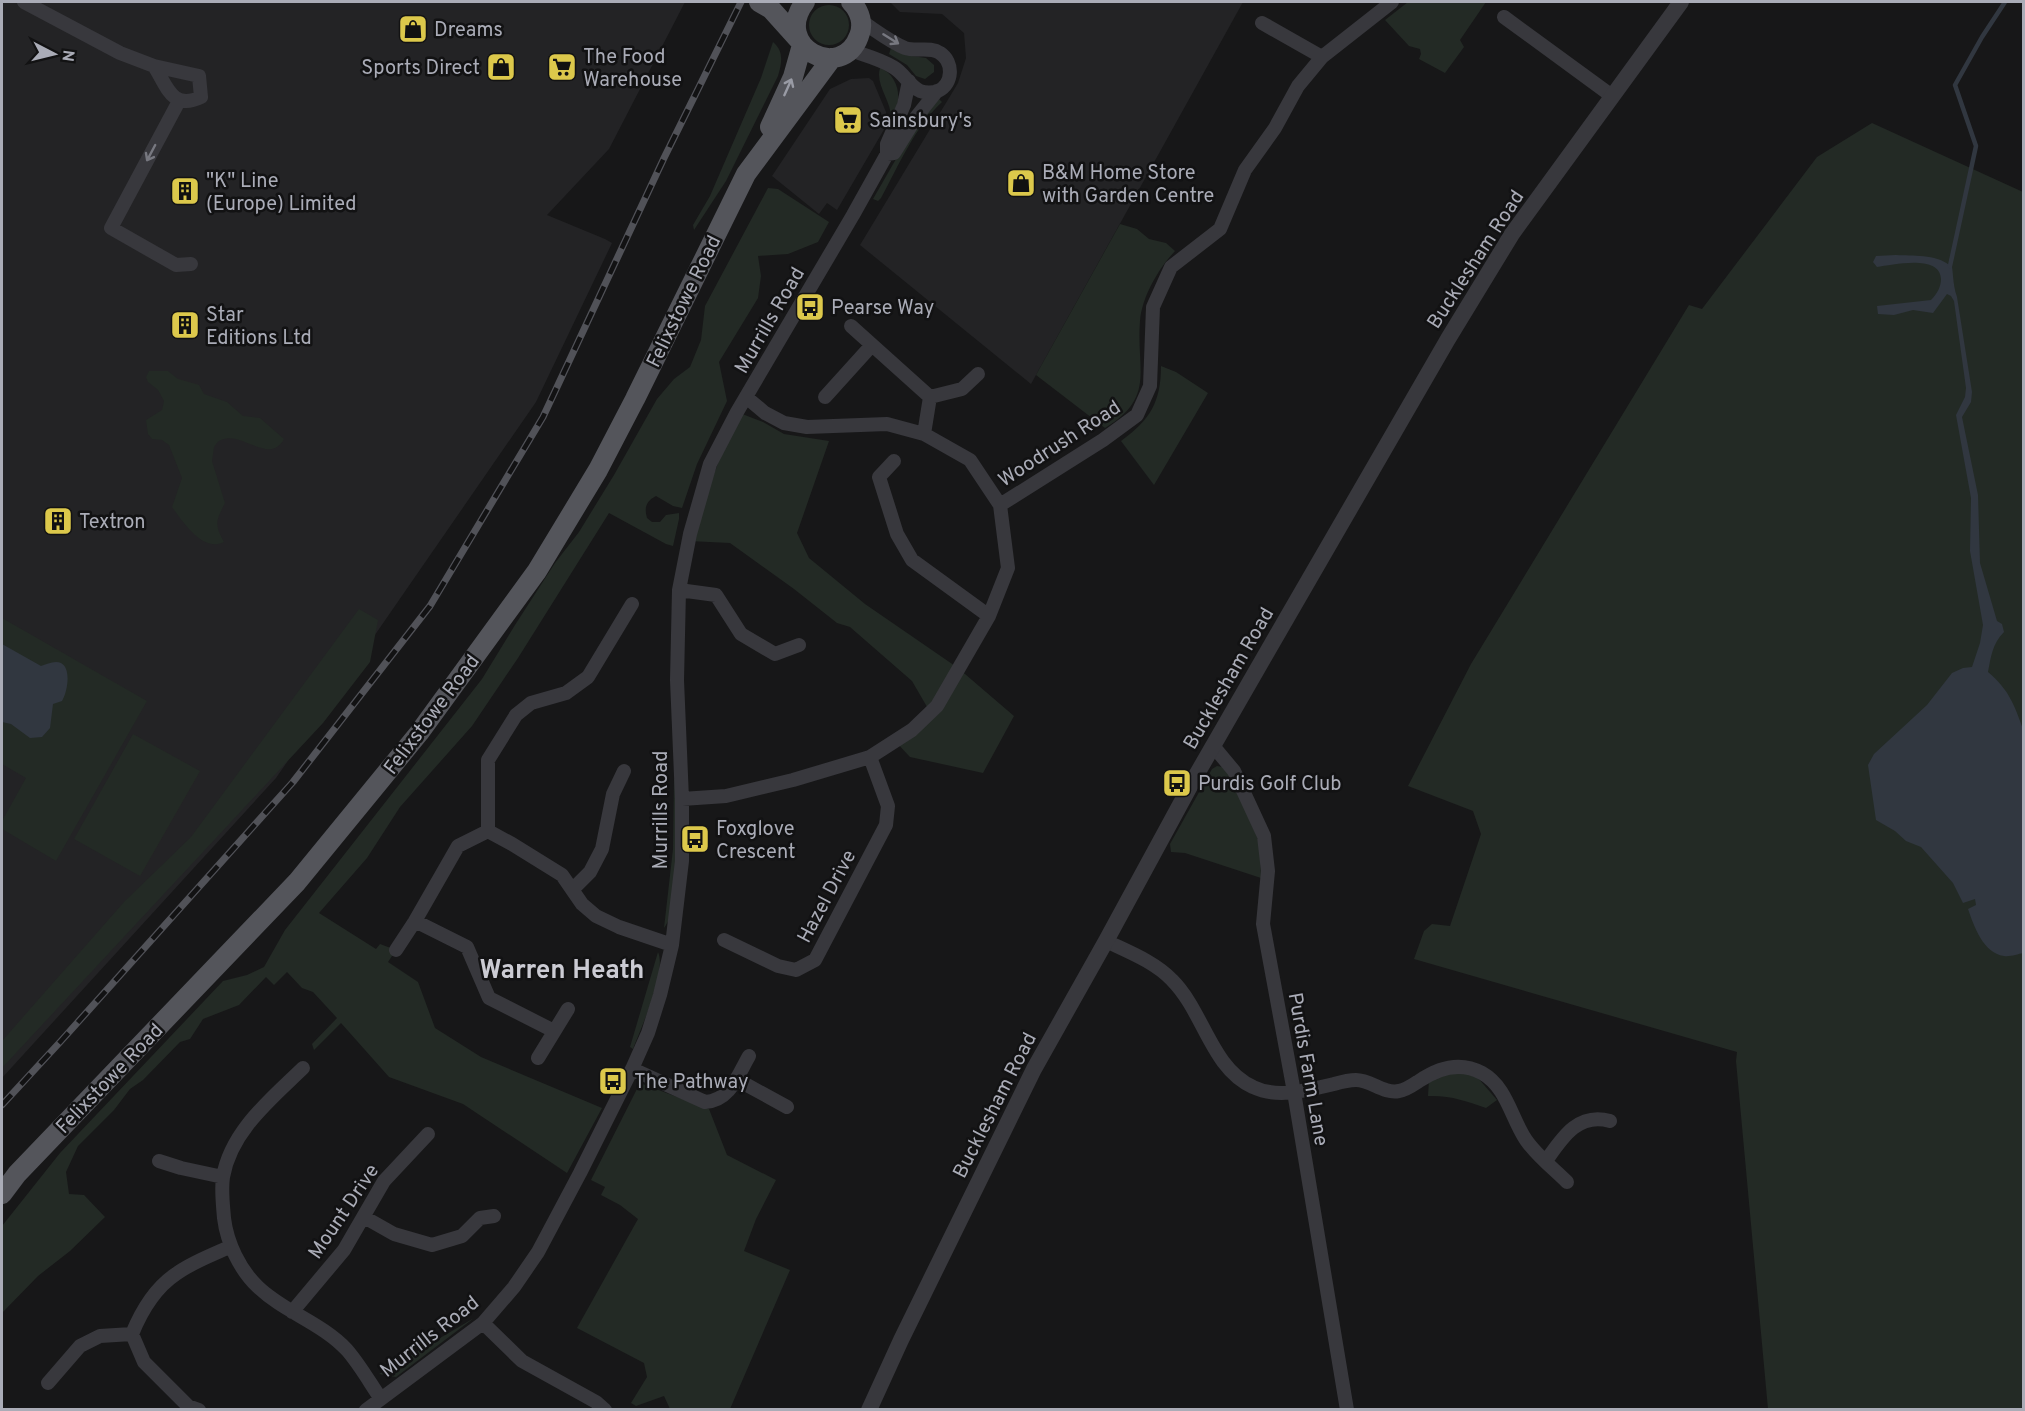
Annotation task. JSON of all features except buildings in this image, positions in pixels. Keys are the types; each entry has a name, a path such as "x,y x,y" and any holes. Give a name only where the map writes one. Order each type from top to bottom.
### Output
{"main road":[{"path":"759,2 771,9 810,53 832,58 850,50 857,42 861,32 858,9"},
{"path":"784,2 805,2"},
{"name":"Felixstowe Road","path":"2,1194 17,1174 297,882 419,734 537,572 598,470 755,159 793,77 800,42 796,19 805,2"},
{"name":"Felixstowe Road","path":"755,159 832,58"}],"street":[{"path":"24,2 120,53 154,66 199,76 201,96 190,102 179,101 171,94 154,66"},
{"name":"Woodrush Road","path":"1000,505 1103,440 1137,415 1150,386 1152,307 1171,267 1220,229 1245,170 1275,128 1298,86 1322,57 1392,2"},
{"name":"Bucklesham Road","path":"869,1410 1034,1069 1194,779 1512,234 1681,2"},
{"name":"Murrills Road","path":"858,9 905,48 934,50 942,54 948,61 950,70 945,86 937,91 917,116 894,153 887,154"},
{"path":"1504,17 1612,96"},
{"path":"1262,23 1322,57"},
{"path":"850,50 893,66 922,92 937,91"},
{"name":"Murrills Road","path":"366,1410 483,1323 514,1287 538,1252 632,1069 648,1033 672,945 682,861 677,680 680,590 690,534 710,464 887,154 887,144 901,114 909,81"},
{"path":"179,101 111,228 176,266 191,264"},
{"path":"850,326 930,397"},
{"path":"825,397 872,345"},
{"path":"930,397 962,389 978,374"},
{"path":"924,434 930,397"},
{"path":"682,799 726,796 793,780 870,757 912,730 937,706 989,616 1008,568 1000,505 970,460 924,434 887,424 807,427 784,423 765,413 746,398"},
{"path":"894,461 879,477 897,534 912,560 989,616"},
{"path":"680,590 716,595 741,634 775,654 799,645"},
{"path":"488,831 488,760 516,715 531,703 566,693 588,677 632,604"},
{"name":"Purdis Farm Lane","path":"1214,747 1234,771 1264,836 1268,871 1263,924 1294,1092 1347,1410"},
{"name":"Hazel Drive","path":"724,940 778,966 796,970 815,960 886,825 888,806 870,757"},
{"path":"573,889 590,872 602,849 613,794 624,771"},
{"path":"488,831 562,875 582,904 596,916 619,927 672,945"},
{"path":"396,950 458,846 488,831"},
{"path":"415,921 468,947 489,998 554,1031"},
{"path":"1106,941 1154,966 1172,980 1190,1002 1228,1069 1241,1080 1262,1091 1294,1092 1357,1079 1391,1092 1402,1091 1433,1071 1444,1067 1472,1069 1491,1079 1500,1089 1517,1126 1528,1143 1567,1182"},
{"path":"538,1058 568,1009"},
{"path":"632,1069 705,1102 714,1102 724,1096 749,1056"},
{"path":"303,1068 254,1116 235,1145 223,1177 225,1226 231,1246 243,1269 256,1286 274,1301 326,1333 346,1350 381,1399"},
{"path":"736,1079 787,1107"},
{"path":"1546,1161 1577,1125 1594,1118 1610,1121"},
{"name":"Mount Drive","path":"292,1312 344,1250 384,1181 428,1134"},
{"path":"159,1161 223,1177"},
{"path":"364,1217 394,1234 432,1245 462,1236 480,1218 494,1216"},
{"path":"199,1410 188,1406 144,1362 132,1334 147,1305 175,1274 231,1246"},
{"path":"483,1323 522,1361 596,1402 605,1410"},
{"path":"48,1383 80,1346 100,1336 132,1334"}],"shaded area":[{"path":"2,2 685,2 609,149 547,215 612,243 536,402 276,778 2,1078"},
{"path":"890,2 1243,2 1031,384 860,245 958,83 966,58 964,33 942,14 900,12"},
{"path":"1408,2 1486,2 1460,40 1464,47 1445,73 1419,59 1420,49 1409,46 1385,20"},
{"path":"829,5 843,11 849,25 843,39 829,45 815,39 809,25 815,11"},
{"path":"773,42 779,49 781,58 778,76 726,181 694,230 693,225 710,196 761,78"},
{"path":"891,48 906,55 926,58 934,65 934,72 925,79 916,76 907,65 889,54"},
{"path":"880,68 892,76 897,90 897,104 891,117 881,86"},
{"path":"869,78 873,81 886,112 886,126 837,210 827,203 819,214 772,176 830,89 851,79"},
{"path":"939,99 942,102 915,135 881,198 878,201 873,199 915,126"},
{"path":"1872,123 2023,192 2023,1409 1768,1409 1737,1052 1414,959 1424,931 1432,924 1450,926 1481,834 1473,811 1408,786 1471,664 1689,305 1702,309 1817,157"},
{"path":"768,188 778,189 829,222 818,242 788,254 758,256 761,276 758,298 719,362 727,401 697,464 682,508 673,506 656,496 647,505 647,518 652,522 660,522 666,515 679,513 673,546 609,513 518,658 472,726 400,807 367,858 319,913 376,949 380,944 396,950 388,962 418,982 435,1028 481,1057 602,1108 567,1173 463,1104 389,1077 341,1023 314,1050 312,1044 337,1018 313,992 302,988 287,972 274,985 266,977 239,1005 203,1019 190,1039 180,1042 143,1080 130,1089 114,1110 78,1146 66,1172 69,1194 84,1195 105,1217 70,1251 38,1276 2,1313 2,1226 60,1153 223,981 247,975 264,967 285,930 482,679 555,563 579,532 657,399 674,379 690,367 701,340 705,306"},
{"path":"1120,224 1137,229 1149,239 1166,243 1175,251 1152,284 1141,312 1139,338 1141,368 1137,393 1121,417 1105,428 1036,375"},
{"path":"1876,256 1931,257 1949,265 1950,257 1957,297 1972,392 1971,402 1962,417 1978,495 1980,563 1997,621 2002,624 2004,632 1994,646 1988,672 2010,698 2023,729 2023,953 2011,956 1997,954 1990,950 1980,938 1968,909 1976,905 1975,899 1963,903 1953,883 1921,847 1906,841 1895,831 1876,820 1868,765 1874,754 1927,705 1952,673 1972,667 1983,625 1970,551 1971,498 1956,415 1965,397 1966,388 1954,301 1947,294 1933,313 1913,310 1894,315 1878,314 1877,306 1931,300 1940,285 1939,271 1933,266 1904,263 1877,267 1873,262"},
{"path":"1161,366 1176,372 1208,393 1154,485 1121,441 1146,418 1152,409 1159,390"},
{"path":"149,371 168,371 178,379 199,385 204,394 227,402 243,416 260,418 284,439 278,446 271,449 263,449 238,439 229,438 220,440 214,447 212,461 225,503 217,522 224,542 216,544 201,540 188,528 172,507 182,478 169,445 162,440 152,439 148,434 146,420 162,410 164,401 158,390 148,382 146,377"},
{"path":"737,412 763,422 784,434 829,441 797,533 809,558 865,604 958,668 1014,716 983,773 910,757 895,741 930,712 912,681 850,627 837,623 730,543 689,541"},
{"path":"359,609 378,620 370,662 323,723 2,1068 2,1041 124,902 191,837"},
{"path":"2,618 147,701 56,861 2,829 2,821 26,778 2,764"},
{"path":"2,644 41,666 59,662 66,670 67,687 64,697 62,701 53,704 50,728 42,737 30,738 11,724 2,722"},
{"path":"133,734 200,771 140,876 74,839"},
{"path":"1217,766 1223,767 1230,774 1260,844 1261,878 1185,853 1171,852 1170,844 1212,769"},
{"path":"674,779 676,779 677,812 676,880 670,917 664,928 673,849"},
{"path":"658,952 660,961 656,986 633,1049 630,1047"},
{"path":"1459,1071 1478,1078 1497,1100 1486,1108 1451,1098 1428,1096 1429,1080 1433,1076"},
{"path":"640,1083 709,1109 727,1155 776,1180 756,1219 744,1251 790,1270 730,1409 670,1409 664,1396 636,1406 631,1403 647,1377 644,1363 577,1328 638,1219 620,1205 601,1195 605,1187 591,1180"},
{"path":"474,1318 396,1377 379,1374"}],"waterway":[{"path":"1950,266 1976,146 1955,85 2005,2"}],"railway":[{"path":"2,1105 293,782 430,606 543,417 664,158 741,2"}],"place":[{"name":"Dreams","path":"413,29"},
{"name":"Sports Direct","path":"501,67"},
{"name":"The Food Warehouse","path":"562,67"},
{"name":"Sainsbury's","path":"848,120"},
{"name":"B&M Home Store with Garden Centre","path":"1021,183"},
{"name":"\"K\" Line (Europe) Limited","path":"185,191"},
{"name":"Pearse Way","path":"810,307"},
{"name":"Star Editions Ltd","path":"185,325"},
{"name":"Textron","path":"58,521"},
{"name":"Purdis Golf Club","path":"1177,783"},
{"name":"Foxglove Crescent","path":"695,839"},
{"name":"The Pathway","path":"613,1081"}],"district":[{"name":"Warren Heath","path":"562,969"}]}
